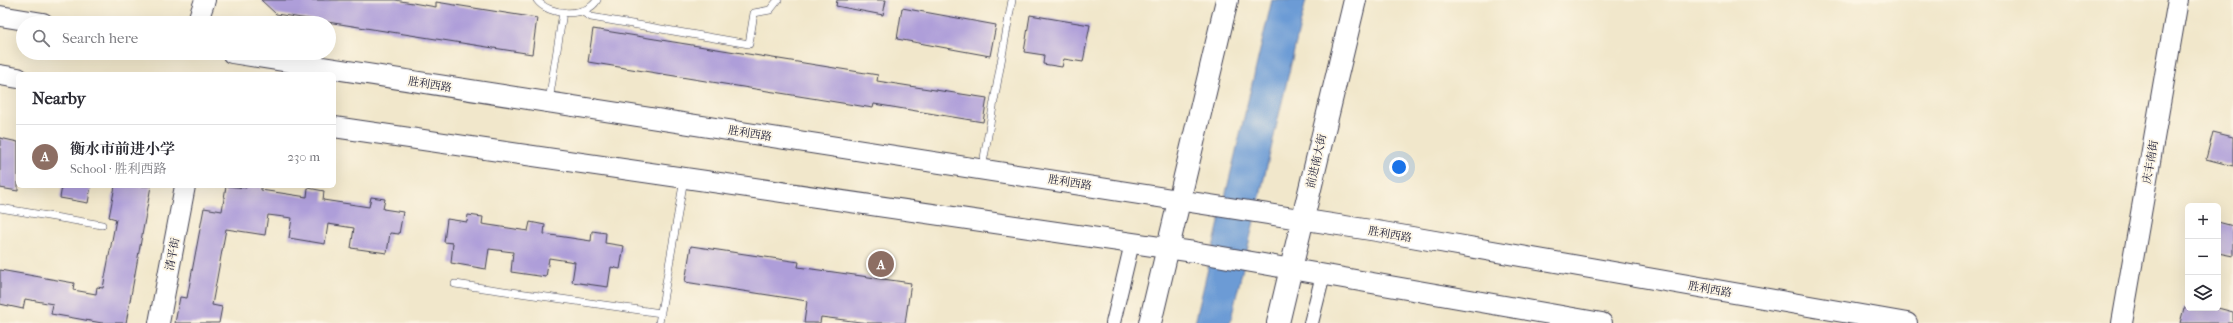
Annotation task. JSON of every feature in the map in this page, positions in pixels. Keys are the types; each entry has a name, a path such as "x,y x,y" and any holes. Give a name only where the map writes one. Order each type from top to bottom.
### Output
{"main road":[{"path":"200,16 206,0"},
{"path":"1150,323 1227,0"},
{"name":"前进南大街","path":"1278,323 1355,0"},
{"name":"庆丰南街","path":"2122,323 2178,0"},
{"path":"0,16 16,19"},
{"name":"胜利西路","path":"277,60 1201,203 1907,323"},
{"path":"0,75 16,78"},
{"path":"336,127 1194,252 1602,323"},
{"name":"清平街","path":"159,323 185,188"}],"street":[{"path":"1113,323 1132,243"},
{"path":"1311,323 1322,275"}],"lane":[{"path":"537,0 550,10 581,12 591,17 749,44 754,13 770,10 778,0"},
{"path":"581,12 595,4 597,0"},
{"path":"982,169 1012,0"},
{"path":"549,102 563,12"},
{"path":"659,323 684,177"},
{"path":"0,208 102,225"},
{"path":"454,284 660,313"}],"water":[{"path":"1272,0 1306,0 1230,323 1195,323"}],"building":[{"path":"261,0 395,0 436,7 436,2 537,18 532,54 336,23 336,16 289,16 276,14"},
{"path":"837,0 886,0 883,15 836,6"},
{"path":"902,8 996,25 990,56 897,39"},
{"path":"1030,15 1090,25 1083,62 1064,59 1062,67 1043,64 1044,55 1024,52"},
{"path":"593,29 878,75 877,81 987,98 983,122 874,104 873,108 588,62"},
{"path":"2213,132 2233,137 2233,166 2206,159"},
{"path":"0,138 16,142 16,188 18,188 18,191 0,188"},
{"path":"62,188 91,188 88,203 60,198"},
{"path":"115,188 151,188 126,323 102,323 51,314 53,304 25,299 23,309 0,304 0,270 74,283 73,290 96,294 97,287 103,288 116,219 109,217"},
{"path":"226,188 261,188 261,190 307,197 308,188 324,191 323,200 369,207 371,197 385,199 383,209 403,212 399,234 390,233 387,253 351,248 354,228 328,224 325,244 289,238 292,218 268,215 265,235 226,229 212,305 222,307 219,323 175,323 180,297 187,298 204,208 222,211"},
{"path":"468,215 483,217 482,224 528,231 530,222 545,225 544,234 591,241 592,231 606,233 605,243 624,246 620,269 611,267 608,287 572,282 575,262 549,258 546,277 511,272 513,252 489,249 486,269 451,263 453,243 444,242 447,219 467,222"},
{"path":"2221,223 2233,226 2233,256 2221,254"},
{"path":"691,246 799,262 798,267 911,283 905,323 868,323 821,317 820,323 804,323 807,301 685,282"},
{"path":"2184,308 2185,311 2221,311 2221,309 2233,312 2233,323 2180,323"}],"place":[{"name":"衡水市前进小学","path":"881,264"}]}
